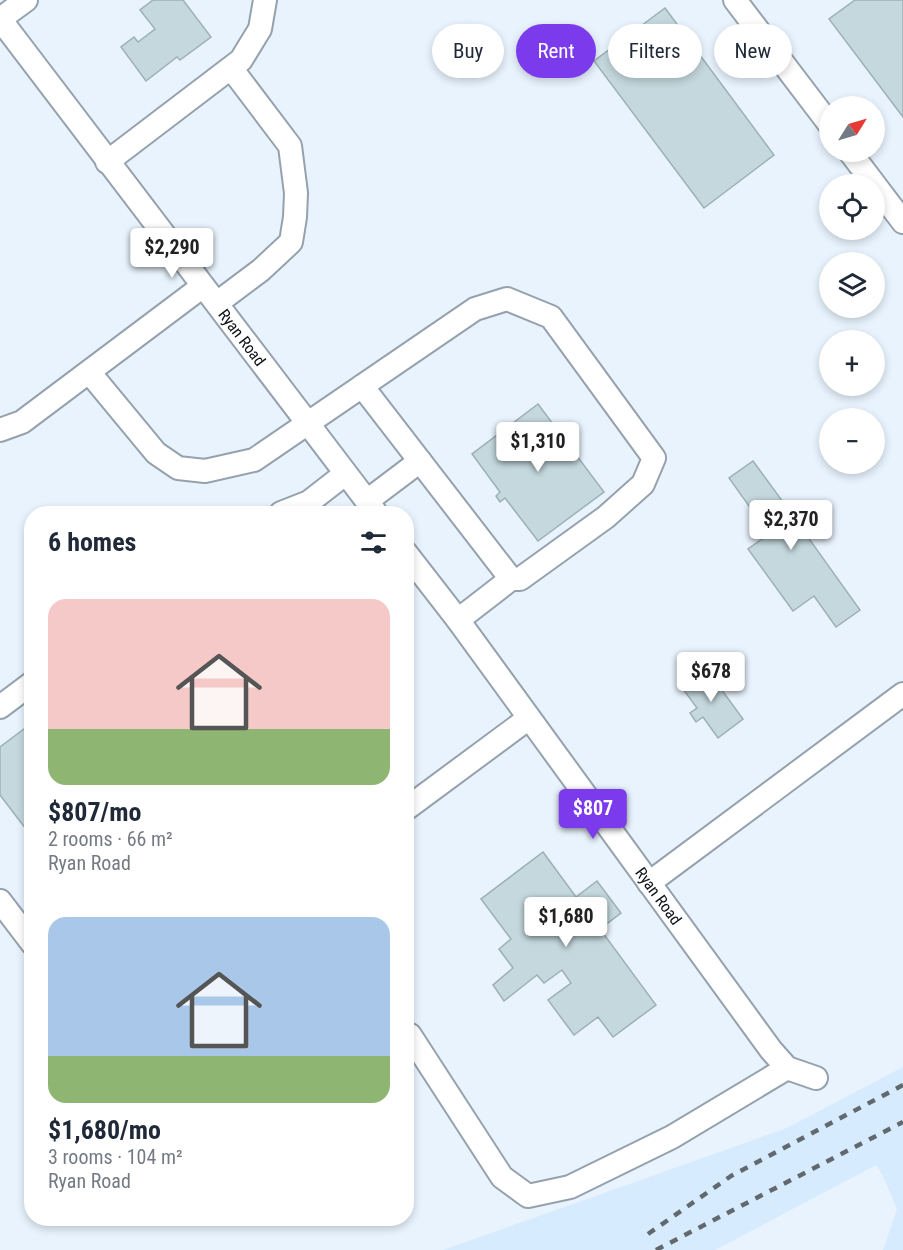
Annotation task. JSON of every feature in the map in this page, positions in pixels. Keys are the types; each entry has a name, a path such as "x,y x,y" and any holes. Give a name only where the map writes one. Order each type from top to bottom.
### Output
{"street":[{"path":"0,19 26,0"},
{"path":"107,162 241,60 260,29 264,0"},
{"path":"735,0 819,111"},
{"name":"Ryan Road","path":"0,19 370,506"},
{"path":"0,430 22,422 89,372 210,294 261,270 291,242 296,193 290,146 231,68"},
{"path":"858,162 903,222"},
{"path":"89,372 156,453 178,468 205,471 254,460 475,309 507,299 551,317 654,458 643,484 606,517 520,579 511,579 458,620"},
{"path":"362,386 511,579"},
{"path":"372,506 420,461"},
{"path":"299,506 309,502 345,474"},
{"name":"Ryan Road","path":"414,563 458,620 771,1050 788,1068 816,1078"},
{"path":"0,707 24,689"},
{"path":"649,883 903,694"},
{"path":"414,803 529,718"},
{"path":"0,901 24,933"},
{"path":"414,1041 502,1177 528,1197 570,1187 672,1137 788,1068"}],"shaded area":[{"path":"903,1067 903,1250 883,1250 897,1209 876,1165 715,1250 443,1250 787,1128"}],"building":[{"path":"153,0 183,0 211,37 180,60 177,57 146,81 121,47 134,37 138,42 155,29 140,10"},
{"path":"855,0 903,0 903,117 829,19"},
{"path":"665,8 677,24 644,24"},
{"path":"608,51 608,78 702,78 702,58 714,74 714,78 717,78 774,155 704,208 596,64 596,60"},
{"path":"538,404 604,492 538,541 505,498 500,502 496,496 500,492 472,454"},
{"path":"753,461 791,513 796,509 812,532 807,536 860,610 836,627 814,596 793,611 748,549 769,534 729,478"},
{"path":"705,667 743,719 718,738 703,717 696,722 690,713 697,708 680,685"},
{"path":"24,729 24,826 0,795 0,747"},
{"path":"543,852 576,897 597,881 621,913 600,929 656,1005 613,1037 598,1017 574,1035 548,1000 571,983 562,970 544,983 537,975 504,1001 493,985 513,968 499,949 511,939 481,899"}],"railway":[{"path":"648,1234 731,1176 903,1085"},
{"path":"656,1250 903,1122"}]}
